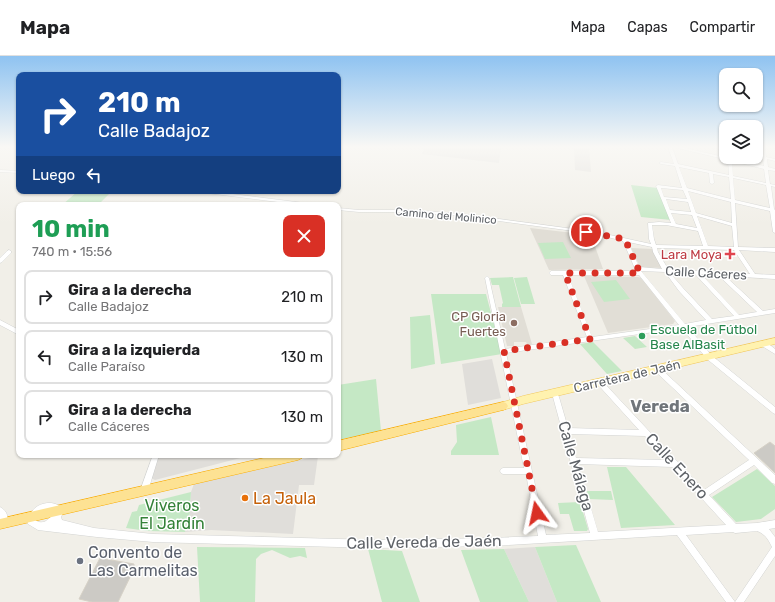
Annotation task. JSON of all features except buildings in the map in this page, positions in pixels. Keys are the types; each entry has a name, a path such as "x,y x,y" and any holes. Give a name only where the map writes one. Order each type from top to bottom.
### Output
{"highway":[{"name":"Carretera de Jaén","path":"341,445 503,406"},
{"path":"1,524 32,517 59,514 286,458"}],"main road":[{"name":"Carretera de Jaén","path":"514,404 712,358 771,347 775,341"},
{"name":"Carretera de Jaén","path":"503,406 556,397 659,371"}],"street":[{"path":"678,172 706,248"},
{"path":"731,172 736,249 754,276"},
{"path":"767,172 774,211 775,232"},
{"path":"712,183 711,173 775,186"},
{"path":"674,225 658,186 684,189 774,211"},
{"path":"224,194 288,202"},
{"path":"664,198 689,201"},
{"name":"Camino del Molinico","path":"341,209 436,213 596,233 653,246 775,250"},
{"path":"668,211 693,214 734,225"},
{"path":"700,230 653,222 650,224 650,234 653,246 666,271 711,322"},
{"path":"625,239 638,271 684,326 712,358 774,410"},
{"path":"0,261 9,252"},
{"name":"Calle Cáceres","path":"551,273 666,271 775,277"},
{"path":"565,273 590,339"},
{"path":"696,273 738,317"},
{"path":"720,274 762,313"},
{"path":"487,278 504,351 543,539"},
{"path":"504,351 684,326 775,311"},
{"path":"0,322 16,331"},
{"path":"659,371 775,480"},
{"name":"Calle Enero","path":"603,386 735,529"},
{"name":"Calle Málaga","path":"556,397 595,536"},
{"path":"566,431 646,433"},
{"path":"144,492 155,458"},
{"path":"574,461 675,464"},
{"path":"704,494 754,461"},
{"path":"503,471 528,471"},
{"path":"0,511 4,515 1,524"},
{"path":"32,517 31,521 33,524 42,526 49,524 59,514"},
{"name":"Calle Vereda de Jaén","path":"59,514 59,523 97,533"},
{"name":"Calle Vereda de Jaén","path":"42,526 153,538 376,544 543,539 735,529 775,524"},
{"path":"757,527 763,529 769,534 775,546"},
{"path":"678,532 731,602"},
{"path":"739,602 775,549"}],"shaded area":[{"path":"530,228 591,235 603,269 549,270"},
{"path":"631,248 653,249 662,268 640,267"},
{"path":"584,276 641,278 675,321 673,324 608,333"},
{"name":"CP Gloria Fuertes","path":"498,307 521,307 532,344 528,346 526,342 514,342 514,346 507,346"},
{"path":"492,359 501,398 468,405 462,364"},
{"path":"157,458 240,458 155,480 151,478"},
{"path":"309,458 318,458 314,485 299,485 293,534 211,530 185,532 190,512 191,492 194,484"},
{"path":"535,547 557,602 529,602 504,549"}],"green space":[{"path":"631,185 658,188 671,220 641,217"},
{"path":"75,194 109,194 101,202 65,202"},
{"path":"563,242 571,258 545,259 538,243"},
{"path":"513,277 521,307 502,307 503,303 499,285 492,285 490,278"},
{"path":"527,277 535,304 521,304 514,278"},
{"path":"616,280 630,299 604,302 591,282"},
{"path":"431,294 486,294 502,354 441,364"},
{"path":"430,315 435,364 411,369 410,317"},
{"path":"635,336 647,347 635,349 623,338"},
{"path":"593,342 622,371 607,374 580,344"},
{"path":"376,379 381,431 341,439 341,385"},
{"path":"491,417 499,455 451,455 451,451 457,442 456,425"},
{"path":"607,467 626,467 675,525 621,528"},
{"path":"757,469 775,486 775,509 761,519 736,522 712,497"},
{"path":"587,491 611,491 613,500 589,499"},
{"name":"Viveros El Jardín","path":"191,492 190,512 185,532 147,531 126,528 132,512 137,511 139,505"},
{"path":"580,502 588,529 587,531 574,531 569,514 560,514 558,503"},
{"path":"576,545 601,602 557,602 535,547"},
{"path":"197,547 305,548 307,558 300,556 290,558 272,550 261,554 256,559 255,602 200,602"},
{"path":"368,549 402,551 420,602 382,602"},
{"path":"504,549 529,602 480,602 461,550"}],"place":[{"name":"Lara Moya","path":"730,254"},
{"name":"CP Gloria Fuertes","path":"514,323"},
{"name":"Escuela de Fútbol Base AlBasit","path":"642,336"},
{"name":"La Jaula","path":"245,498"},
{"name":"Convento de Las Carmelitas","path":"80,561"}],"district":[{"name":"Vereda","path":"660,406"}],"route":[{"path":"537,513 504,351 590,339 565,273 640,273 625,239 586,232"}]}
